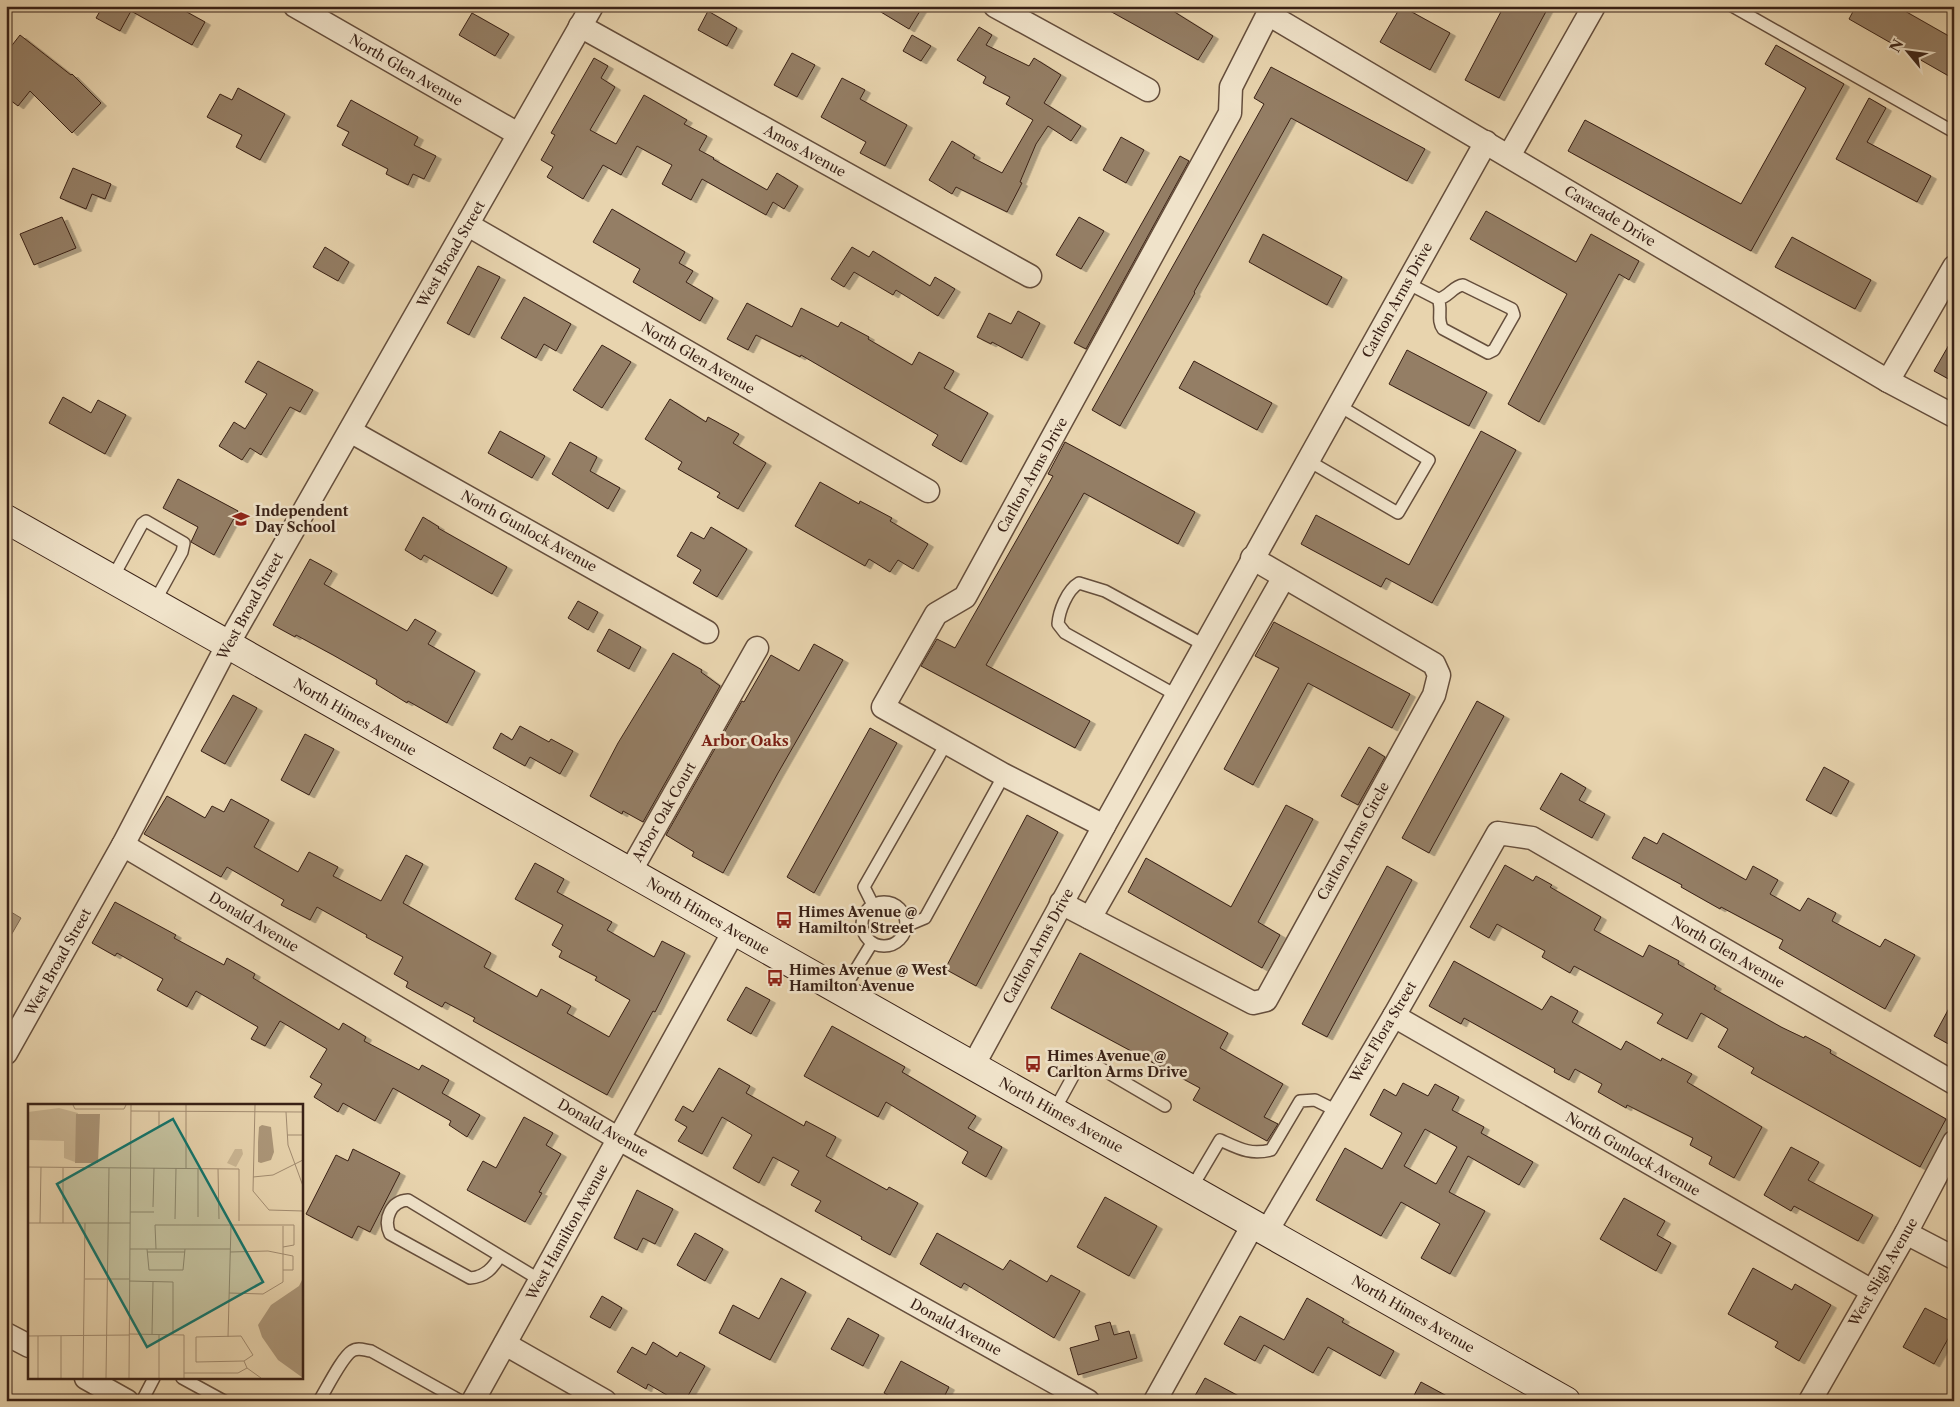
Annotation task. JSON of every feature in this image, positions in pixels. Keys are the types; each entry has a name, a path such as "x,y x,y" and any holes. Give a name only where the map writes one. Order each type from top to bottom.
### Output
{"street":[{"name":"North Glen Avenue","path":"294,6 518,134"},
{"name":"West Broad Street","path":"6,1053 123,845 228,644 592,6"},
{"path":"995,6 1148,90"},
{"path":"1509,156 1594,6"},
{"name":"Cavacade Drive","path":"1270,10 1509,156 1888,381 1954,416"},
{"name":"Carlton Arms Drive","path":"1104,826 1004,775 884,707 936,614 965,597 1230,113 1231,87 1270,10"},
{"name":"Amos Avenue","path":"580,26 1030,276"},
{"name":"Carlton Arms Drive","path":"973,1066 1176,694 1486,142"},
{"name":"North Glen Avenue","path":"468,225 928,491"},
{"path":"1888,381 1954,267"},
{"name":"North Gunlock Avenue","path":"350,431 707,632"},
{"name":"North Himes Avenue","path":"6,519 1566,1401"},
{"name":"Carlton Arms Circle","path":"1061,903 1253,1003 1266,1000 1434,695 1439,676 1434,664 1252,558"},
{"path":"1090,918 1284,577"},
{"name":"Arbor Oak Court","path":"630,872 757,648"},
{"name":"North Glen Avenue","path":"1498,833 1532,838 1954,1083"},
{"name":"West Flora Street","path":"1155,1401 1260,1227 1336,1111 1394,1016 1498,833"},
{"name":"Donald Avenue","path":"123,845 619,1138 1088,1401"},
{"name":"West Hamilton Avenue","path":"473,1401 734,932"},
{"name":"North Gunlock Avenue","path":"1394,1016 1872,1291"},
{"name":"West Sligh Avenue","path":"1810,1401 1906,1234 1954,1142"},
{"path":"1906,1234 1954,1258"},
{"path":"6,1334 28,1345"},
{"path":"505,1344 605,1401"},
{"path":"90,1380 127,1401"}],"lane":[{"path":"1732,6 1954,132"},
{"path":"1406,283 1438,299 1444,298 1458,286 1463,285 1512,309 1514,314 1494,350 1488,353 1442,330 1439,325 1440,303 1438,299"},
{"path":"1307,460 1398,513 1429,460 1338,405"},
{"path":"112,579 142,524 146,521 184,543 182,552 154,603"},
{"path":"1176,694 1065,633 1058,624 1059,614 1073,586 1079,583 1105,591 1204,645"},
{"path":"873,905 864,887 947,742"},
{"path":"906,924 925,918 1004,775"},
{"path":"880,902 888,902 895,905 904,915 906,924 903,936 892,945 878,946 872,943 863,931 862,923 867,909 880,902"},
{"path":"842,992 872,943"},
{"path":"1054,1112 1083,1058 1165,1106"},
{"path":"1191,1188 1220,1140 1240,1150 1257,1154 1272,1150 1300,1101 1315,1100 1336,1111"},
{"path":"500,1256 493,1267 485,1274 470,1278 390,1234 386,1222 392,1208 403,1200 408,1200 540,1280"},
{"path":"319,1401 344,1359 352,1351 361,1349 371,1352 461,1401"},
{"path":"142,1401 153,1380"},
{"path":"186,1380 224,1401"}],"shaded area":[{"path":"6,909 21,918 6,944"}],"building":[{"path":"103,6 176,6 205,22 192,45 131,11 120,31 96,18"},
{"path":"871,6 923,6 909,29"},
{"path":"1101,6 1165,6 1213,36 1198,60"},
{"path":"1401,6 1450,33 1430,70 1380,42"},
{"path":"1504,6 1549,6 1499,98 1465,80"},
{"path":"1856,6 1896,6 1954,39 1954,79 1849,19"},
{"path":"708,11 737,28 727,46 698,30"},
{"path":"472,13 509,34 495,56 459,35"},
{"path":"979,27 992,35 986,45 1029,66 1034,58 1061,75 1044,103 1081,126 1071,141 1048,126 1036,144 1020,182 1022,183 1007,212 956,187 952,194 929,180 952,141 975,155 973,158 1002,173 1033,120 1006,104 1010,97 983,83 986,77 957,60"},
{"path":"20,35 72,74 101,103 72,133 30,91 18,106 6,97 6,53"},
{"path":"912,35 931,46 921,61 903,51"},
{"path":"1776,45 1844,84 1751,251 1568,151 1585,120 1741,204 1806,88 1765,64"},
{"path":"792,53 815,65 797,97 774,85"},
{"path":"594,58 608,66 601,78 615,87 590,130 616,144 644,95 687,120 684,124 707,136 699,150 713,159 767,190 777,173 798,186 784,209 773,202 766,215 702,179 691,200 662,184 672,165 637,146 621,175 603,165 583,199 547,177 553,167 541,160 555,135 551,133"},
{"path":"1271,67 1425,149 1407,181 1291,118 1120,426 1092,410 1264,104 1254,98"},
{"path":"842,78 865,90 860,99 907,125 885,166 860,153 866,142 821,117"},
{"path":"238,88 285,114 260,160 236,147 242,135 207,117 220,94 232,100"},
{"path":"1869,98 1886,108 1867,142 1931,176 1917,202 1836,159"},
{"path":"351,100 418,137 414,145 436,156 424,179 413,174 408,185 386,174 388,169 342,145 349,132 337,126"},
{"path":"1121,137 1144,150 1126,183 1103,170"},
{"path":"1180,156 1189,161 1086,349 1074,343"},
{"path":"73,168 111,184 105,199 92,194 86,209 60,198"},
{"path":"612,209 685,252 679,263 693,271 686,282 713,298 700,321 633,282 640,269 593,242"},
{"path":"1486,211 1576,262 1591,234 1639,261 1629,280 1619,274 1539,422 1508,404 1567,294 1470,239"},
{"path":"62,217 76,248 34,265 20,234"},
{"path":"1079,217 1104,231 1081,269 1056,255"},
{"path":"1263,234 1342,277 1327,305 1249,262"},
{"path":"1792,237 1871,280 1855,309 1775,267"},
{"path":"325,247 349,262 338,281 313,267"},
{"path":"852,247 869,257 873,251 930,286 935,277 955,289 938,316 896,290 893,295 854,272 844,287 831,279"},
{"path":"478,266 500,277 469,335 447,323"},
{"path":"524,297 571,324 556,351 544,344 536,358 501,338"},
{"path":"747,303 792,327 801,308 838,327 841,322 869,337 868,339 912,365 919,352 954,371 944,388 988,413 961,462 932,445 938,435 801,355 800,357 756,335 748,350 727,339"},
{"path":"1018,311 1040,323 1022,358 992,342 991,344 977,337 989,313 1011,324"},
{"path":"1954,336 1954,382 1934,371"},
{"path":"602,345 631,362 602,408 573,390"},
{"path":"1407,350 1487,392 1469,426 1389,384"},
{"path":"258,361 313,390 300,412 290,407 261,455 250,448 242,460 219,446 234,422 245,429 267,394 245,382"},
{"path":"1194,361 1272,403 1257,430 1179,388"},
{"path":"63,397 91,413 98,400 126,415 105,454 49,423"},
{"path":"670,399 706,422 708,417 739,434 733,443 766,463 738,509 717,497 720,493 678,469 682,462 645,439"},
{"path":"500,431 545,456 532,478 488,453"},
{"path":"1481,431 1516,450 1432,603 1386,578 1381,587 1301,544 1316,515 1409,565"},
{"path":"570,442 597,457 590,471 620,488 608,509 552,474"},
{"path":"1065,442 1195,512 1178,544 1084,493 986,665 1090,721 1075,748 921,666 937,639 955,648 1053,476 1048,474"},
{"path":"178,479 238,511 214,555 191,542 198,527 163,508"},
{"path":"820,482 859,504 860,501 892,518 890,521 928,544 913,569 898,560 890,572 869,559 865,566 795,526"},
{"path":"423,517 438,528 507,567 492,594 424,555 421,560 405,550"},
{"path":"711,527 747,549 717,597 693,583 701,570 677,556 691,532 704,539"},
{"path":"310,559 332,571 324,584 407,631 415,619 436,631 428,644 475,671 447,723 408,701 407,703 376,684 377,680 333,655 273,625"},
{"path":"578,601 598,612 588,630 568,618"},
{"path":"1274,622 1410,694 1392,728 1308,683 1253,785 1224,769 1279,668 1255,656"},
{"path":"609,629 641,647 629,669 597,651"},
{"path":"814,644 843,660 723,873 692,856 694,852 666,835 742,701 744,702 771,655 799,671"},
{"path":"673,653 702,670 701,672 720,686 643,822 623,811 622,814 590,796 618,743"},
{"path":"233,695 257,708 225,764 201,751"},
{"path":"1477,701 1504,716 1429,853 1402,838"},
{"path":"520,726 549,742 551,739 573,751 560,774 530,757 525,766 493,748 501,733 512,740"},
{"path":"870,728 897,743 814,893 787,877"},
{"path":"305,734 334,749 309,795 281,780"},
{"path":"1369,747 1385,757 1358,805 1341,796"},
{"path":"1824,767 1849,781 1831,814 1806,800"},
{"path":"1561,773 1586,788 1579,800 1605,814 1592,838 1540,809"},
{"path":"167,796 205,818 212,806 224,812 231,799 269,820 254,847 298,872 309,852 338,867 333,876 381,901 406,855 423,864 403,903 491,953 484,967 537,997 541,989 571,1006 567,1013 609,1037 630,1000 595,980 597,977 559,957 562,951 552,945 563,925 515,899 535,863 564,879 557,892 612,922 607,930 654,957 662,941 685,953 655,1012 653,1011 607,1095 473,1021 475,1018 445,1002 442,1007 406,987 408,982 394,974 403,957 366,937 367,935 317,907 310,920 281,905 284,900 227,867 221,877 144,834"},
{"path":"1286,805 1313,819 1258,922 1280,935 1262,968 1128,892 1146,858 1231,907"},
{"path":"1027,815 1058,832 976,986 945,969"},
{"path":"1663,833 1746,880 1753,866 1778,880 1770,894 1800,911 1808,898 1836,913 1832,921 1880,947 1885,939 1915,955 1885,1009 1779,948 1783,940 1721,907 1720,909 1681,887 1682,885 1632,858 1644,837 1657,844"},
{"path":"1505,865 1533,881 1536,876 1552,885 1550,887 1601,917 1594,930 1643,957 1649,945 1679,961 1678,964 1716,986 1714,989 1781,1027 1804,1038 1805,1036 1831,1050 1830,1053 1946,1119 1920,1167 1751,1073 1754,1068 1718,1047 1728,1029 1701,1013 1687,1039 1657,1023 1663,1014 1574,966 1570,973 1542,957 1545,951 1497,924 1489,938 1470,927"},
{"path":"1387,866 1412,880 1327,1037 1302,1024"},
{"path":"115,902 176,935 174,938 224,965 227,958 255,974 253,978 339,1030 343,1023 366,1037 364,1041 419,1070 422,1065 449,1080 442,1093 480,1115 467,1137 449,1125 451,1121 393,1088 375,1121 343,1103 338,1112 314,1097 322,1084 310,1077 327,1049 280,1021 265,1046 251,1039 258,1027 196,991 187,1007 157,990 163,979 117,953 115,956 92,943"},
{"path":"1080,953 1228,1033 1220,1048 1283,1084 1264,1117 1278,1124 1267,1141 1193,1100 1200,1088 1051,1008"},
{"path":"1454,961 1542,1010 1551,996 1578,1011 1572,1022 1621,1050 1626,1041 1661,1061 1662,1058 1692,1074 1687,1082 1762,1127 1734,1178 1709,1164 1712,1157 1690,1145 1693,1138 1627,1105 1626,1108 1598,1092 1602,1084 1575,1069 1569,1080 1554,1072 1555,1069 1464,1018 1461,1024 1429,1006"},
{"path":"746,987 770,1000 751,1034 727,1020"},
{"path":"1954,999 1954,1047 1934,1036"},
{"path":"832,1026 905,1067 902,1072 976,1116 968,1128 1002,1147 986,1177 962,1163 968,1152 886,1102 878,1117 804,1076"},
{"path":"719,1068 750,1086 746,1093 804,1126 806,1121 836,1137 826,1156 887,1190 889,1187 918,1203 890,1255 815,1211 821,1201 791,1185 799,1171 773,1157 759,1183 733,1168 752,1135 722,1117 702,1154 678,1141 687,1127 675,1120 683,1106 693,1112"},
{"path":"1403,1083 1428,1096 1435,1084 1459,1097 1452,1110 1484,1127 1481,1133 1533,1162 1519,1185 1468,1156 1449,1192 1485,1211 1450,1274 1421,1258 1440,1224 1401,1202 1381,1236 1316,1200 1345,1148 1382,1169 1402,1133 1370,1115 1384,1089 1396,1096","holes":["1425,1129 1457,1147 1436,1184 1404,1166"]},
{"path":"524,1117 553,1133 546,1145 561,1154 539,1192 542,1193 525,1222 467,1190 483,1161 496,1168"},
{"path":"1791,1147 1819,1162 1808,1180 1873,1215 1858,1241 1794,1206 1791,1211 1764,1195"},
{"path":"353,1149 400,1173 370,1232 358,1226 352,1238 306,1214 336,1155 348,1161"},
{"path":"637,1190 673,1209 655,1244 643,1238 637,1250 614,1238"},
{"path":"1105,1197 1157,1226 1129,1276 1077,1247"},
{"path":"1624,1198 1665,1221 1657,1235 1671,1243 1656,1271 1600,1239"},
{"path":"695,1233 723,1249 705,1281 677,1265"},
{"path":"937,1233 1003,1270 1010,1260 1047,1282 1051,1275 1080,1291 1054,1338 964,1283 961,1288 920,1264"},
{"path":"1753,1268 1792,1290 1795,1284 1831,1305 1799,1361 1775,1347 1778,1342 1728,1314"},
{"path":"781,1278 806,1292 770,1360 719,1333 733,1305 759,1319"},
{"path":"602,1296 622,1308 610,1328 590,1317"},
{"path":"1307,1298 1344,1319 1342,1322 1394,1351 1380,1376 1328,1347 1313,1373 1264,1345 1255,1361 1224,1344 1240,1316 1284,1340"},
{"path":"1925,1308 1954,1323 1954,1328 1934,1364 1903,1347"},
{"path":"848,1318 879,1335 863,1366 831,1349"},
{"path":"1110,1322 1114,1335 1129,1331 1137,1358 1078,1375 1070,1348 1099,1340 1095,1326"},
{"path":"653,1342 677,1357 680,1352 705,1366 685,1401 677,1401 648,1384 646,1389 617,1372 632,1347 646,1355"},
{"path":"901,1361 949,1387 942,1401 899,1401 884,1393"},
{"path":"1205,1378 1248,1401 1192,1401"},
{"path":"1421,1382 1456,1401 1411,1401"}],"place":[{"name":"Independent Day School","path":"241,519"},
{"name":"Himes Avenue @ Hamilton Street","path":"784,920"},
{"name":"Himes Avenue @ West Hamilton Avenue","path":"775,978"},
{"name":"Himes Avenue @ Carlton Arms Drive","path":"1033,1064"}],"district":[{"name":"Arbor Oaks","path":"745,741"}]}
